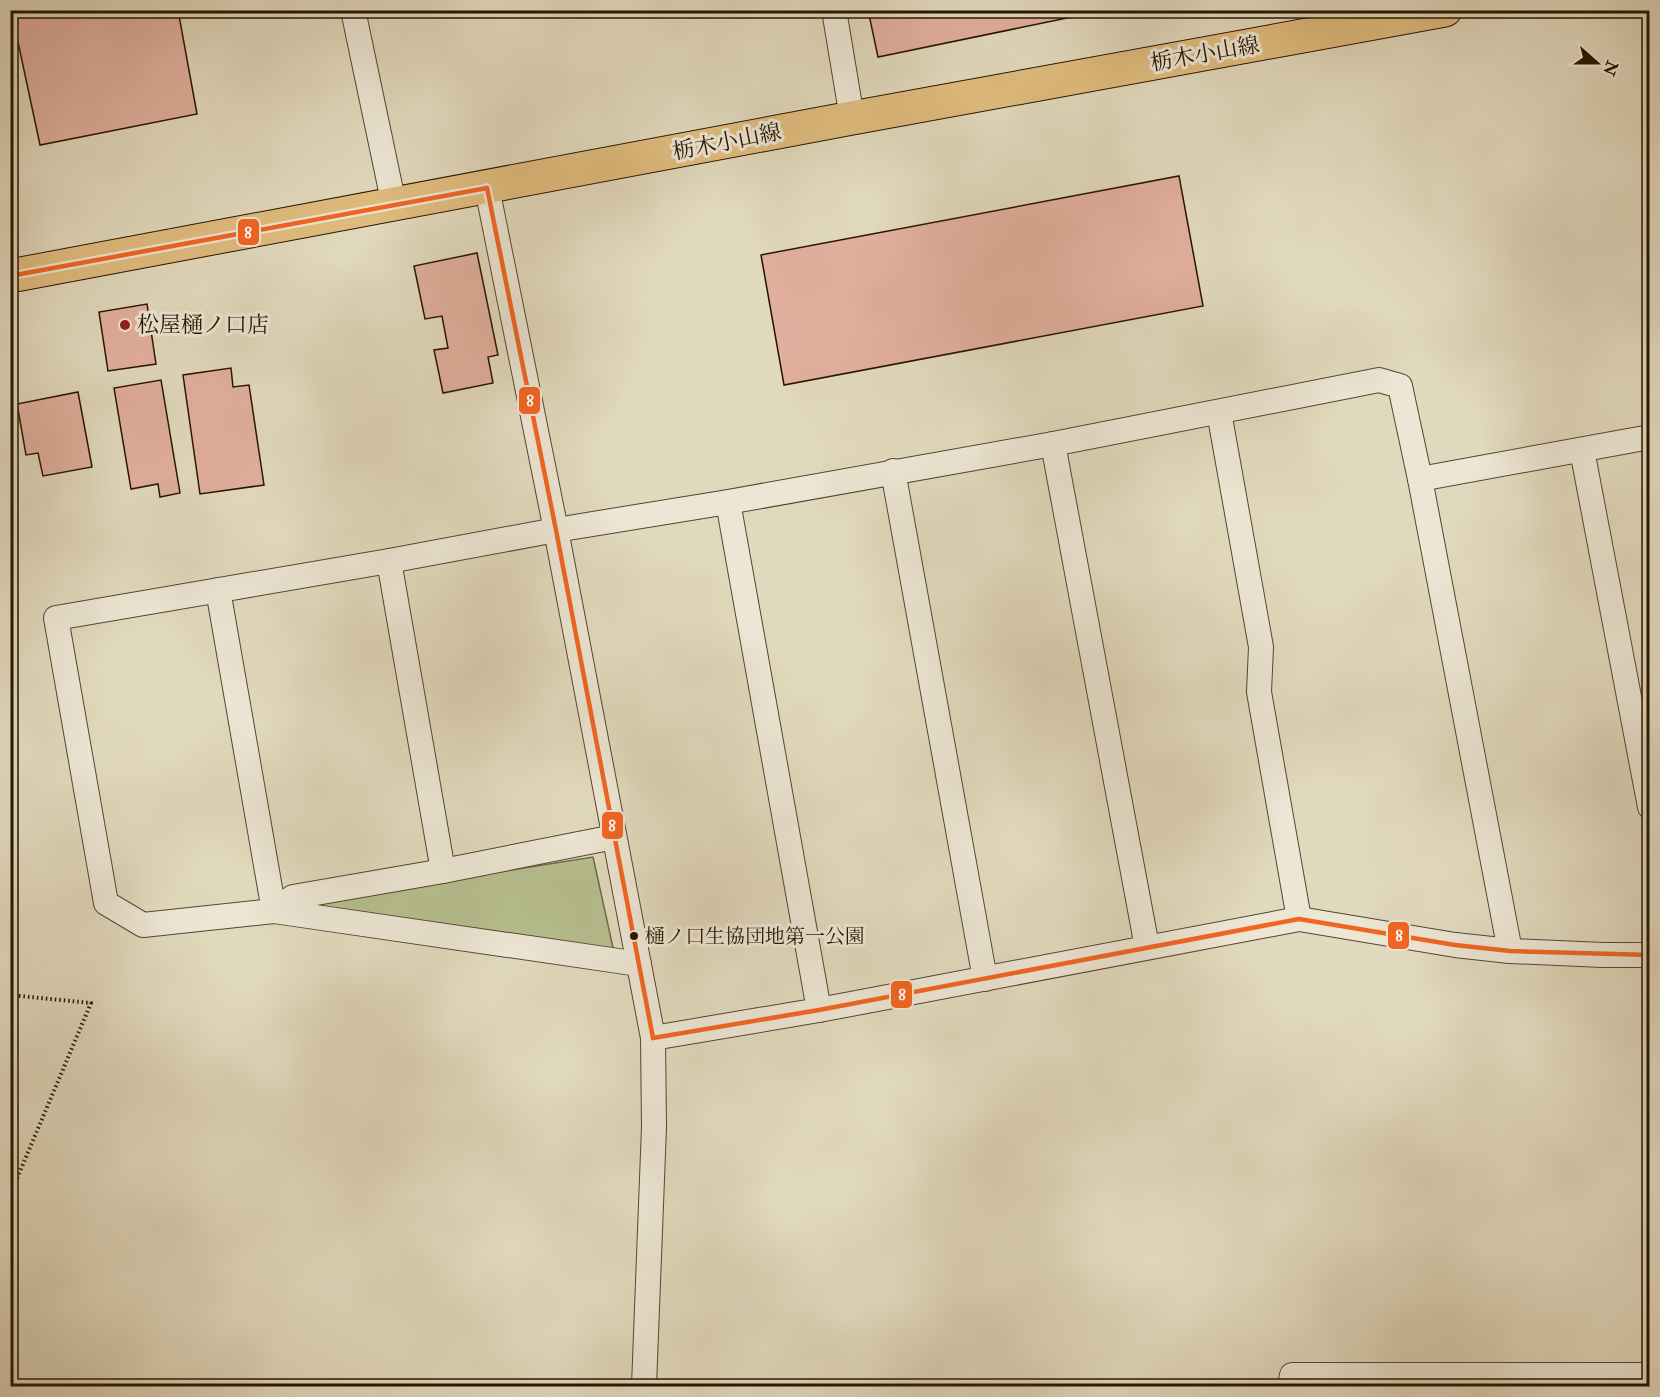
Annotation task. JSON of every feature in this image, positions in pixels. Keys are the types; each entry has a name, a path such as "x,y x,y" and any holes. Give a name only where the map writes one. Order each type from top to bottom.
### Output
{"main road":[{"name":"栃木小山線","path":"10,276 1444,10"}],"street":[{"path":"353,10 394,205"},
{"path":"834,10 852,118"},
{"path":"487,188 556,530 653,1038 654,1126 644,1386"},
{"path":"639,964 274,911 143,925 106,903 56,618 1053,444 1379,380 1400,386 1420,479 1510,951"},
{"path":"1220,412 1261,647 1259,692 1299,919"},
{"path":"1420,479 1650,437"},
{"path":"1053,444 1147,947"},
{"path":"1582,450 1650,807"},
{"path":"893,471 985,979"},
{"path":"728,502 819,1010"},
{"path":"389,561 443,871"},
{"path":"218,590 274,911"},
{"path":"274,911 293,897 443,871 614,837"},
{"path":"653,1038 819,1010 1299,919 1455,945 1510,951 1650,955"},
{"path":"1290,1386 1292,1375 1650,1375"}],"path":[{"path":"10,995 91,1003 10,1195"}],"green space":[{"path":"593,857 614,952 295,904"}],"building":[{"path":"18,10 178,10 197,114 40,145 12,14"},
{"path":"868,10 1106,10 878,57"},
{"path":"1179,176 1203,306 784,385 761,255"},
{"path":"477,253 498,355 488,357 493,383 443,393 434,350 448,348 442,316 425,319 414,266"},
{"path":"147,304 156,364 108,371 99,312"},
{"path":"231,368 233,387 249,385 264,485 200,494 183,375"},
{"path":"161,380 180,493 160,497 158,484 131,489 114,388"},
{"path":"78,392 92,467 43,476 38,453 26,455 17,404"}],"transit line":[{"name":"8","path":"487,188 556,530 653,1038"},
{"name":"8","path":"10,276 487,188"},
{"name":"8","path":"653,1038 819,1010 1299,919 1455,945 1510,951 1650,955"}],"place":[{"name":"松屋樋ノ口店","path":"125,325"},
{"name":"樋ノ口生協団地第一公園","path":"634,936"}]}
